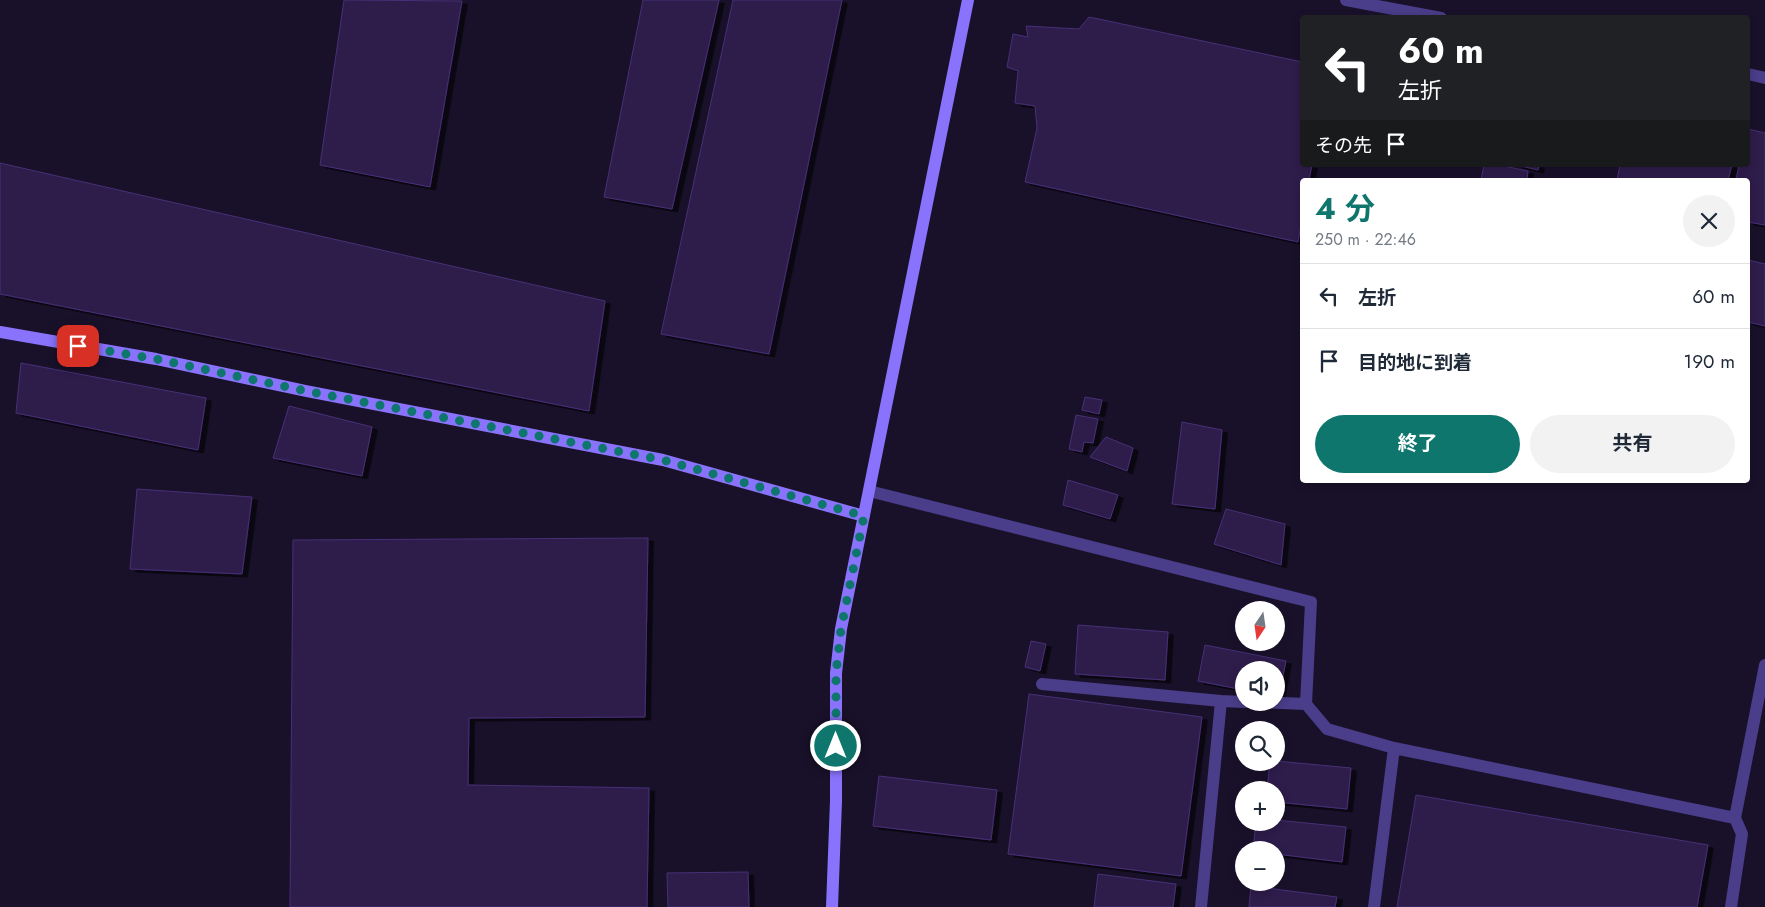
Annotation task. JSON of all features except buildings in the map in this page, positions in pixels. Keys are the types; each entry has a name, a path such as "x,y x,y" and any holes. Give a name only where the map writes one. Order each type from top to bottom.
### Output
{"street":[{"path":"832,907 836,800 836,673 841,629 968,0"},
{"path":"1346,0 1425,15"},
{"path":"1750,74 1765,78"},
{"path":"0,332 156,359 306,391 663,460 864,516"},
{"path":"869,491 1311,602 1306,704 1327,729 1394,748 1735,818"},
{"path":"1731,907 1742,834 1735,818 1765,665"},
{"path":"1042,684 1235,702"},
{"path":"1201,907 1221,701"},
{"path":"1285,703 1306,704"},
{"path":"1374,907 1394,748"}],"route":[{"path":"78,346 156,359 306,391 663,460 864,516 841,629 836,673 836,746"}]}
